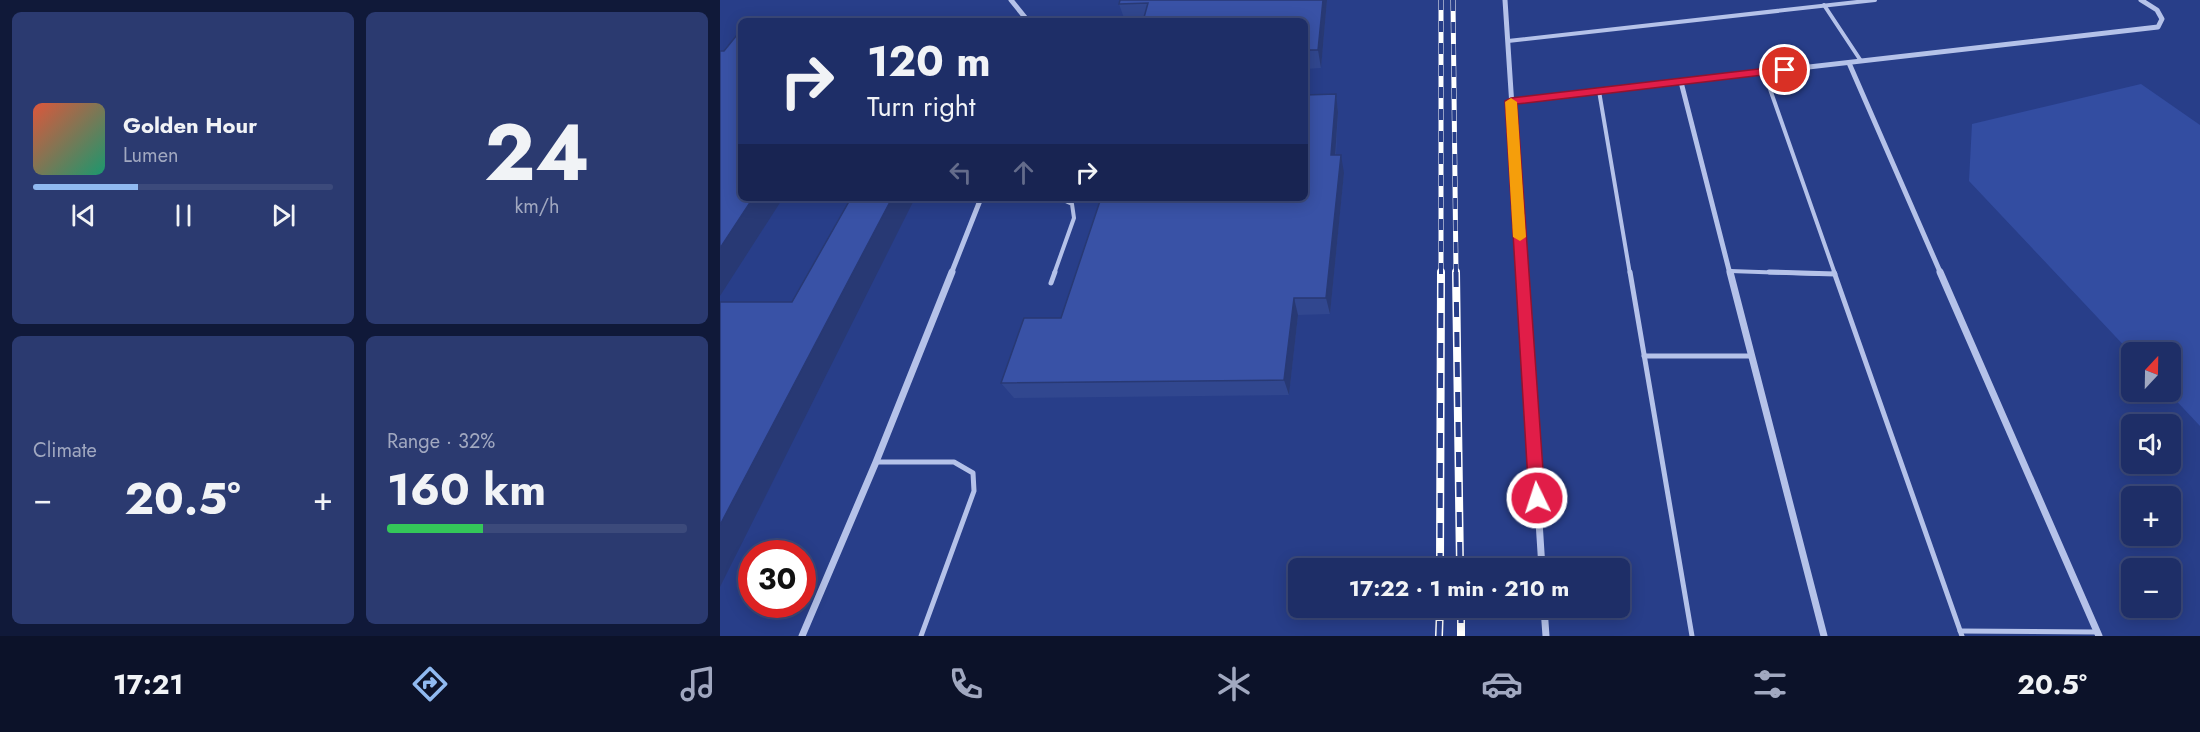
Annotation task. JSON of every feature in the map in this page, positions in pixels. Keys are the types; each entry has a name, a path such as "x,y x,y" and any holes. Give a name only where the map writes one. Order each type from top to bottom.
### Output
{"street":[{"path":"1011,0 1026,18"},
{"path":"1506,0 1541,558"},
{"path":"1511,101 2158,27 2162,19 2157,10 2141,0"},
{"path":"1849,63 2098,634"},
{"path":"1681,82 1824,636"},
{"path":"802,636 876,462 980,201"},
{"path":"1545,618 1546,636"}],"lane":[{"path":"1508,41 1875,0"},
{"path":"1824,5 1861,61"},
{"path":"1764,72 1961,633 2098,634"},
{"path":"1599,92 1692,636"},
{"path":"1052,283 1074,218 1072,204 1066,201"},
{"path":"1730,271 1835,274"},
{"path":"1644,356 1752,356"},
{"path":"876,462 954,462 973,473 974,491 921,636"}],"shaded area":[{"path":"2141,84 2200,125 2200,426 2177,402 2181,402 2181,342 2121,342 1969,181 1972,124"}],"building":[{"path":"1120,0 1323,0 1318,50 1308,50 1308,18 1144,18 1148,3 1119,4"},
{"path":"738,34 738,201 751,201 720,248 720,51 724,51"},
{"path":"1336,94 1331,155 1341,155 1326,298 1294,298 1284,380 1001,383 1024,318 1061,318 1100,201 1308,201 1308,95"},
{"path":"849,201 890,201 720,525 720,302 792,302"}],"railway":[{"path":"1441,0 1441,272"},
{"path":"1453,0 1456,274"},
{"path":"1440,558 1441,272"},
{"path":"1456,272 1460,558"},
{"path":"1439,636 1440,618"},
{"path":"1461,618 1461,636"}],"slow traffic":[{"path":"1511,102 1520,237"}],"route":[{"path":"1537,498 1511,101 1785,70"}]}
